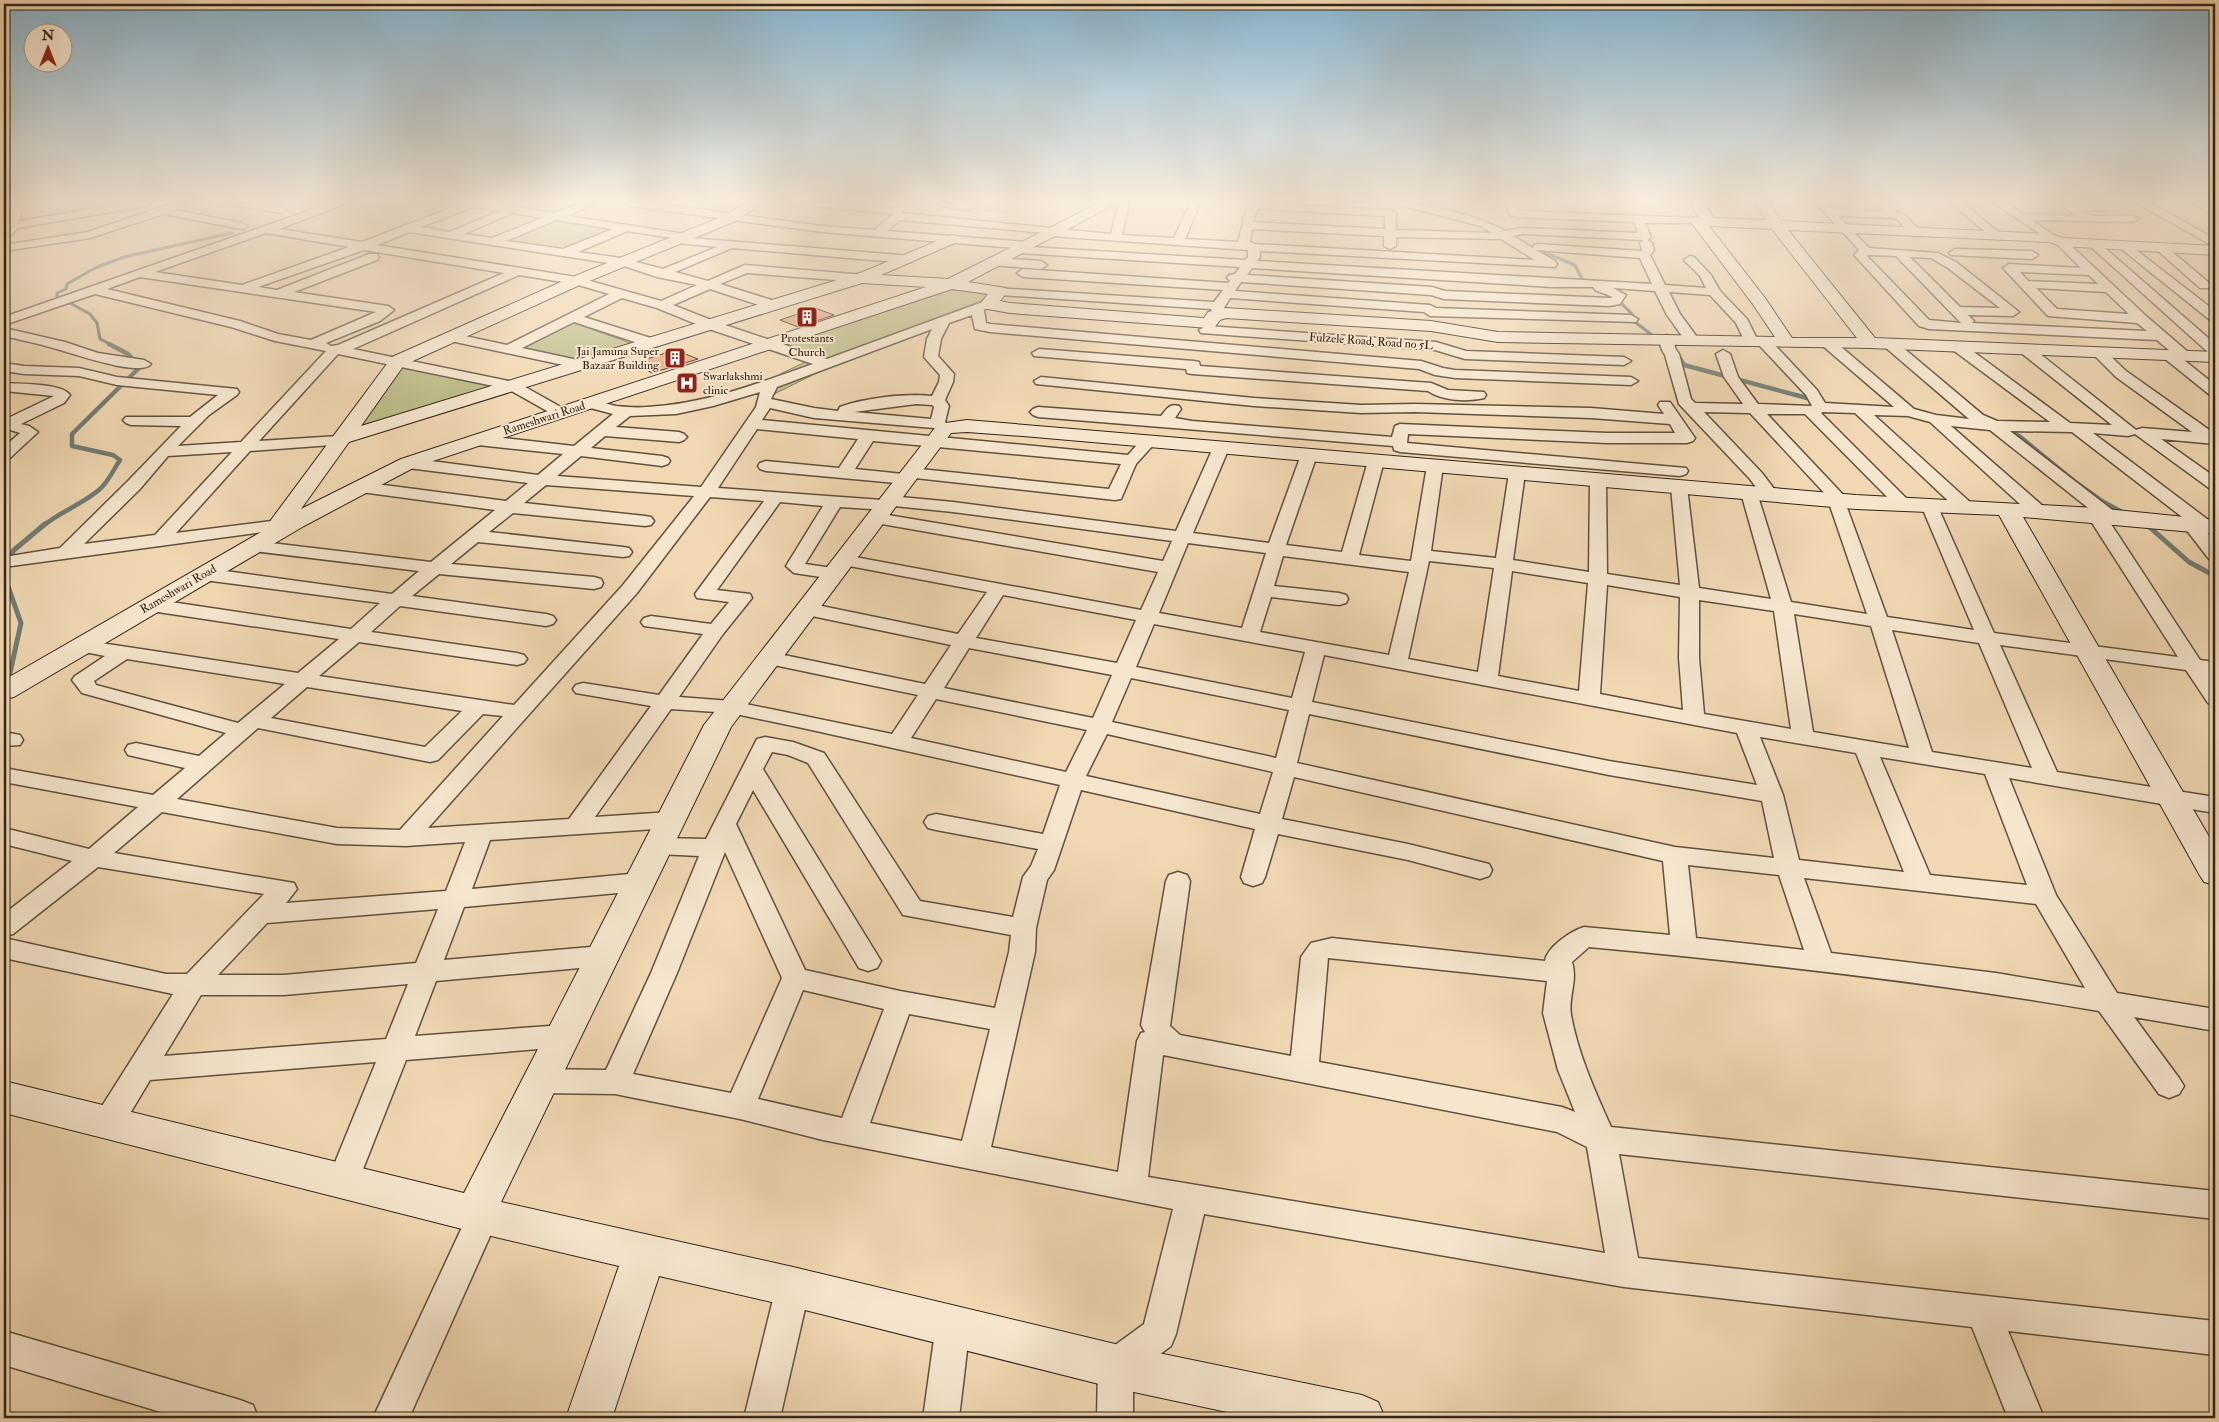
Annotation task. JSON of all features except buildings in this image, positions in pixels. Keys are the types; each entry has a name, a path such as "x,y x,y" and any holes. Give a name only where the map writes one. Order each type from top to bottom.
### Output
{"street":[{"path":"4,321 149,269"},
{"path":"242,289 298,269"},
{"path":"279,294 341,269"},
{"path":"504,269 576,281 662,305 710,325 827,364"},
{"path":"9,561 161,539 279,528 398,361 604,269"},
{"path":"646,269 710,285 773,305"},
{"path":"661,274 672,269"},
{"path":"662,305 744,269"},
{"path":"750,269 951,284 1000,291 1431,326 1498,337 1622,338 1663,342 1692,340 1870,343 2215,357"},
{"path":"164,452 341,439 861,278 882,269"},
{"path":"1068,269 1430,309 1430,312 1631,319"},
{"path":"1165,421 1172,414 1193,368 1207,326 1222,309 1232,286 1245,269"},
{"path":"1334,269 1552,283 1585,282 1714,292"},
{"path":"1651,269 1674,315 1692,340"},
{"path":"1702,269 1710,279 1714,292 1757,341 1812,394 1814,409 1904,504"},
{"path":"1737,269 1787,343"},
{"path":"1811,269 1870,343"},
{"path":"1875,269 1897,291 1924,323 1929,325 1952,346 2070,427 2204,526 2215,555"},
{"path":"1915,269 1994,348"},
{"path":"1959,269 2023,312"},
{"path":"2006,269 2024,284 2053,313"},
{"path":"2034,269 2093,272"},
{"path":"2090,269 2141,319 2162,336 2177,356 2215,392"},
{"path":"2123,269 2215,351"},
{"path":"2155,269 2215,317"},
{"path":"2186,269 2204,285"},
{"path":"978,270 1232,286 1417,290 1432,291 1444,296 1617,299 1620,294 1585,282"},
{"name":"Rameshwari Road","path":"4,691 253,546 279,528 408,463 951,284 978,270"},
{"path":"161,539 244,447 337,349 519,272"},
{"path":"138,273 388,310 375,318 313,344"},
{"path":"2024,284 2112,289"},
{"path":"91,289 235,324 275,337 513,386 561,413"},
{"path":"588,404 604,410 625,412 676,410 771,383 827,364 982,306 1000,291"},
{"path":"508,350 621,293"},
{"path":"2039,300 2058,300"},
{"path":"2106,302 2126,303"},
{"path":"982,306 1207,326"},
{"path":"982,306 980,326 990,328 1421,365 1440,372 1455,374 1633,388 1624,367 1626,348 1622,338"},
{"path":"1957,311 2053,313 2141,319"},
{"path":"572,317 652,343"},
{"path":"391,1418 478,1215 540,1081 718,725 894,495 938,427 947,374 931,356 934,339 944,320"},
{"path":"1929,325 2162,336"},
{"name":"Fulzele Road, Road no 5L","path":"1207,326 1436,346 1465,355 1624,360"},
{"path":"4,332 60,345 96,356 137,363"},
{"path":"451,337 582,365"},
{"path":"1663,342 1672,354 1675,372 1679,378 1684,400 1756,476 1770,494"},
{"path":"1828,343 1906,410"},
{"path":"1890,344 1978,418 2002,426 2112,504 2140,519"},
{"path":"2025,349 2135,432 2215,484"},
{"path":"2098,352 2121,374 2214,440"},
{"path":"1039,353 1193,368 1432,387 1436,391 1447,394 1691,407 1906,410 1935,419 2002,426 2070,427 2214,440"},
{"path":"1723,354 1731,378 1754,409 1839,500 1923,758"},
{"path":"4,367 24,370 79,372 126,381 232,392 194,422 66,552"},
{"path":"1041,381 1181,395 1361,409 1400,408 1591,413 1676,420"},
{"path":"406,838 630,589 706,493 763,407 763,402 771,383"},
{"path":"4,386 58,392 63,395 59,400 8,424"},
{"path":"4,396 20,388"},
{"path":"823,413 838,413 865,403 914,399 938,427"},
{"path":"763,402 823,413 938,427 1131,460"},
{"path":"752,424 868,436 938,427 967,426 1376,461 1400,445 1607,438 1687,438 1681,432 1676,420 1665,405"},
{"path":"1400,408 1400,445"},
{"path":"1860,410 1965,507"},
{"path":"4,927 94,858 396,600 625,412"},
{"path":"1038,412 1165,421 1192,426 1400,445 1679,479 1749,493 1928,506 2103,515 2204,526"},
{"path":"1935,419 2038,511"},
{"path":"132,420 194,422"},
{"path":"4,455 30,432 24,428 12,427 8,424"},
{"path":"2002,426 2103,515 2215,699"},
{"path":"603,431 679,437"},
{"path":"844,473 868,436"},
{"path":"478,440 662,461"},
{"path":"1101,527 1131,460 1148,442"},
{"path":"1400,445 1434,466 1598,480 1679,479"},
{"path":"973,1156 1022,952 1024,940 1022,928 1035,877 1042,870 1073,780 1125,671 1221,448"},
{"path":"1249,636 1276,549 1309,455"},
{"path":"1349,559 1376,461"},
{"path":"408,463 543,480 834,502 894,495 1115,495"},
{"path":"766,466 844,473 894,495 1170,568"},
{"path":"1396,663 1420,562 1434,466"},
{"path":"1487,680 1517,473"},
{"path":"1679,479 1690,592 1690,658 1694,718"},
{"path":"1589,698 1598,578 1598,480"},
{"path":"361,487 509,507 645,521"},
{"path":"1749,493 1783,607 1803,737"},
{"path":"894,495 953,507 1349,559 1504,564 1986,638 2215,668"},
{"path":"576,827 716,630 742,598 704,594 775,498"},
{"path":"834,502 795,566 800,569 839,567 998,589 1746,728 2215,805"},
{"path":"1928,506 2048,778"},
{"path":"2007,509 2215,874"},
{"path":"473,536 623,552"},
{"path":"253,546 436,568 594,583"},
{"path":"204,574 546,620"},
{"path":"898,740 961,642 998,589"},
{"path":"1263,590 1339,599"},
{"path":"151,605 517,659"},
{"path":"807,609 961,642 1125,671 1609,768 1772,795"},
{"path":"651,622 716,630"},
{"path":"81,646 520,712"},
{"path":"1253,877 1285,768 1316,648"},
{"path":"123,653 82,680 89,689 248,726 430,755 478,707"},
{"path":"769,658 1100,726 1674,855 1788,866 2044,896"},
{"path":"583,689 665,702 731,707 898,740 1268,824 1408,852 1480,870"},
{"path":"1746,728 1772,795 1788,866 1820,962"},
{"path":"615,1082 664,973 724,824 765,744 793,750 816,758 912,909 1022,928"},
{"path":"1865,748 1920,882"},
{"path":"136,750 202,764"},
{"path":"752,769 868,961"},
{"path":"1994,769 2044,896 2108,1002 2169,1086"},
{"path":"4,775 337,836 406,838 670,820"},
{"path":"936,822 1052,844"},
{"path":"724,824 795,978 740,1107"},
{"path":"343,1182 481,833"},
{"path":"4,836 94,858 285,888 193,985 108,1123"},
{"path":"658,846 714,848"},
{"path":"1674,855 1684,946"},
{"path":"260,914 640,882"},
{"path":"1173,1046 1160,1034 1156,1025 1178,882"},
{"path":"1624,1272 1601,1140 1572,1070 1557,1013 1562,973 1558,959 1584,937 1684,946 1996,983 2215,1020"},
{"path":"4,948 166,984 193,985 284,985 602,956"},
{"path":"1304,1071 1314,957 1320,950 1332,948 1562,973"},
{"path":"795,978 900,1002 1004,1022"},
{"path":"852,1132 900,1002"},
{"path":"142,1069 563,1036"},
{"path":"1131,1188 1151,1041 1562,1120 1601,1140 2215,1205"},
{"path":"540,1081 615,1082 1131,1188 1624,1272 2215,1338"},
{"path":"4,1097 478,1215 793,1286 1301,1411 1362,1418"},
{"path":"1115,1366 1159,1334 1192,1198"},
{"path":"589,1418 645,1253"},
{"path":"762,1418 793,1286"},
{"path":"1983,1312 2026,1418"},
{"path":"942,1418 952,1325"},
{"path":"4,1348 240,1418"},
{"path":"1115,1366 1116,1418"}],"green space":[{"path":"952,286 996,292 984,304 829,361 782,343"},
{"path":"572,322 633,344 585,361 521,347"},
{"path":"811,359 833,365 774,394 752,388"},
{"path":"403,366 500,388 351,434"}],"waterway":[{"path":"93,269 67,284 66,289 57,293 57,296 90,314 97,323 100,339 112,345"},
{"path":"1577,269 1582,279"},
{"path":"1617,299 1632,314 1631,319 1656,338"},
{"path":"43,526 100,489 120,460 113,455 72,446 72,434 140,367 128,354 109,344"},
{"path":"1676,352 1684,365 1807,398"},
{"path":"2008,431 2019,436 2074,481 2102,501 2122,512"},
{"path":"4,564 14,550 45,524"},
{"path":"2148,526 2146,524 2189,562 2215,576"},
{"path":"4,575 21,623 10,673"}],"place":[{"name":"Protestants Church","path":"807,317"},
{"name":"Jai Jamuna Super Bazaar Building","path":"675,358"},
{"name":"Swarlakshmi clinic","path":"687,383"}]}
